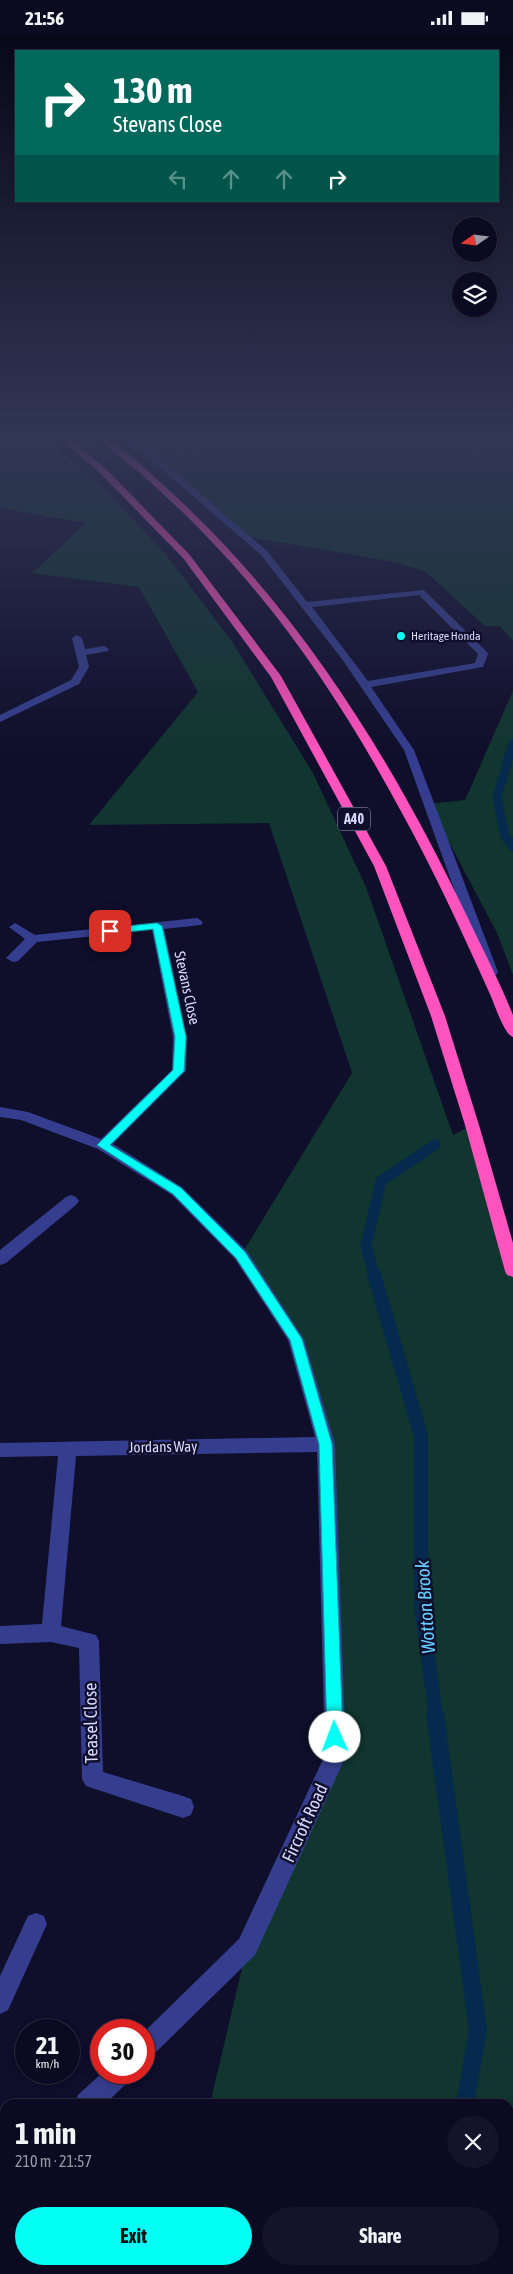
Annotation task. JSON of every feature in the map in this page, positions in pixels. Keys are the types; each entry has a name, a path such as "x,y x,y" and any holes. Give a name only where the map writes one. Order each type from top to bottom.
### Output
{"highway":[{"name":"A40","path":"175,544 186,556 276,676 380,866 438,1016 472,1125 513,1271"},
{"path":"217,544 245,572 313,659 381,765 444,881 512,1030"}],"street":[{"path":"254,544 264,553 346,657 409,750 474,921 512,1030"},
{"path":"305,605 421,592 483,654 479,665 364,685"},
{"path":"0,719 75,682 84,667 76,639"},
{"path":"81,653 104,649"},
{"path":"13,958 34,939 197,922"},
{"name":"Stevans Close","path":"103,1145 179,1071 180,1037 157,926"},
{"path":"15,927 34,939"},
{"name":"Fircroft Road","path":"0,1112 23,1115 103,1145 177,1191 241,1255 296,1339 326,1444 336,1756 247,1947 155,2037"},
{"path":"0,1259 71,1201"},
{"name":"Jordans Way","path":"0,1451 326,1444"},
{"path":"51,1633 68,1449"},
{"name":"Teasel Close","path":"0,1635 51,1633 89,1641 93,1779 183,1807"},
{"path":"0,2002 36,1924"},
{"path":"91,2099 107,2084"}],"green space":[{"path":"63,544 156,544 167,556 233,643 313,773 366,887 453,1135 472,1125 513,1271 513,2099 211,2099 247,1947 336,1756 326,1444 296,1339 241,1255 352,1073 269,823 89,825 198,692 139,587 32,573"},
{"path":"293,544 513,544 513,641 500,626 485,626 426,572 395,562"},
{"path":"513,691 513,975 497,933 429,804 465,800"}],"waterway":[{"name":"Wotton Brook","path":"513,743 497,797 505,836 513,847"},
{"name":"Wotton Brook","path":"374,1275 366,1246 381,1181 435,1145"},
{"name":"Wotton Brook","path":"374,1274 421,1436 421,1607 436,1715"},
{"name":"Wotton Brook","path":"435,1714 478,2030 466,2099"}],"place":[{"name":"Heritage Honda","path":"401,636"}],"route":[{"path":"110,931 157,926 180,1037 179,1071 103,1145 177,1191 241,1255 296,1339 326,1444 335,1737"}]}
